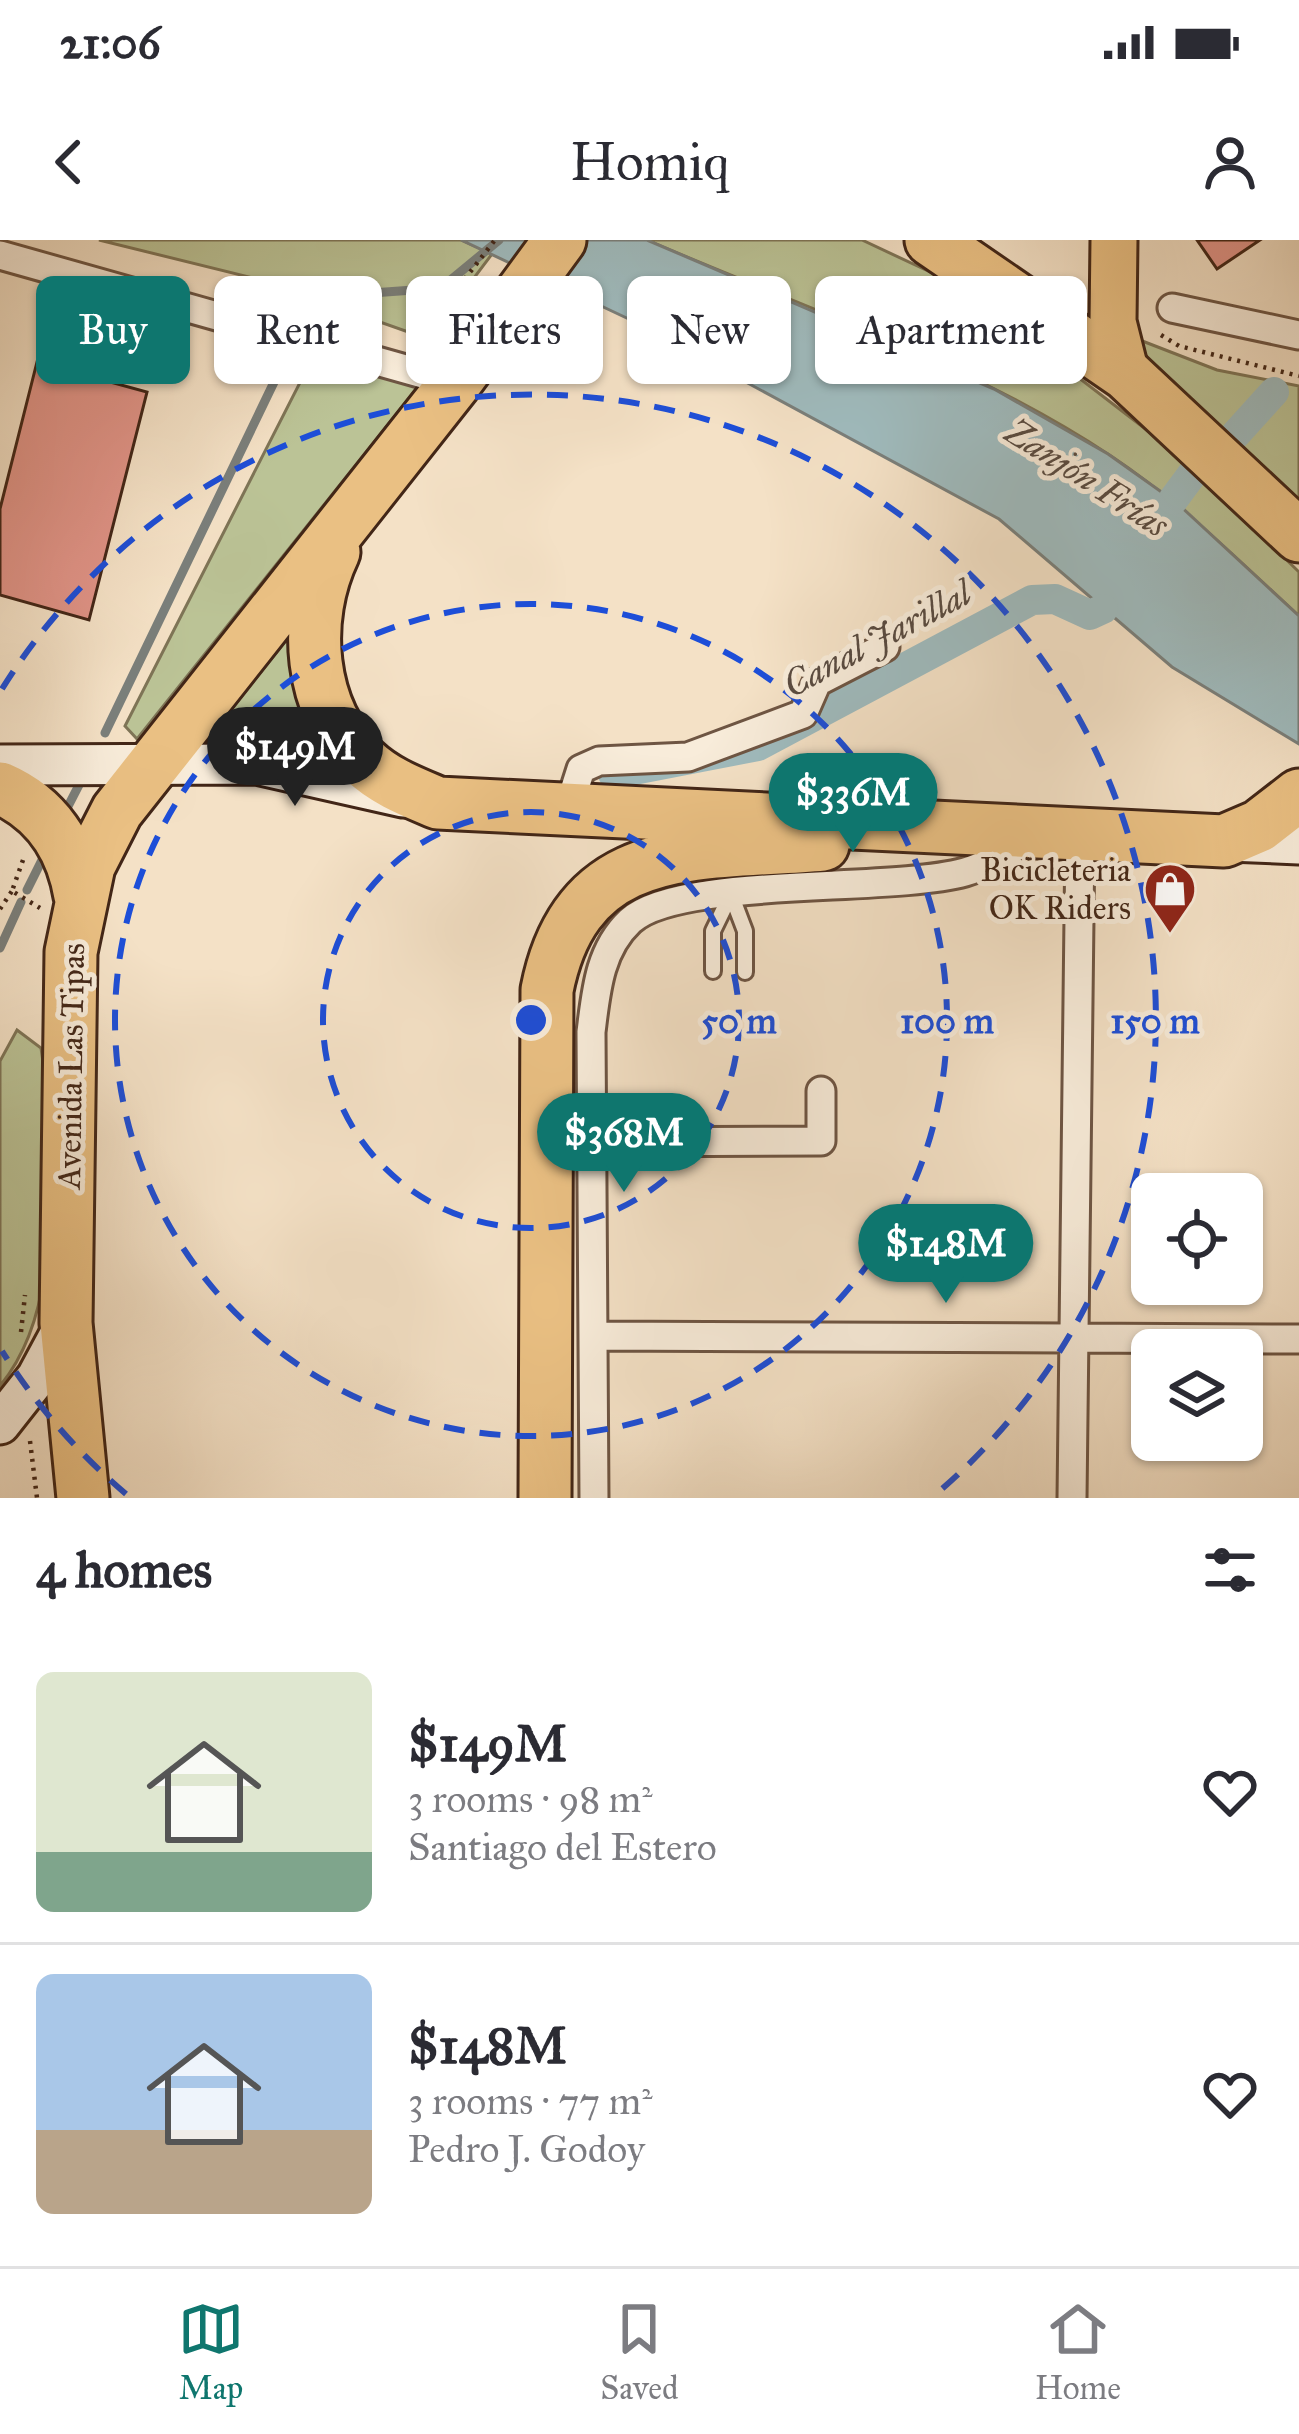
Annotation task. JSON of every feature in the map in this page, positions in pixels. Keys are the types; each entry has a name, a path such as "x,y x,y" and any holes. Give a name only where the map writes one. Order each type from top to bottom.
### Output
{"highway":[{"path":"931,240 1126,374 1299,536"},
{"name":"Avenida Las Tipas","path":"83,1498 67,1323 71,952 63,903 100,840 157,761 453,384"},
{"name":"Avenida Las Tipas","path":"356,508 320,590 315,641 320,691 342,735 362,761 388,780 438,803"},
{"path":"0,788 22,797 51,825 69,855 63,903"},
{"path":"438,803 1223,841 1259,826 1299,795"},
{"path":"544,1498 547,990 569,923 607,880 639,864 1040,833"}],"main road":[{"path":"1114,240 1113,322 1126,374"}],"street":[{"path":"0,255 406,368"},
{"path":"1172,308 1299,335"},
{"path":"576,811 573,794 581,770 599,760 688,757 803,714 818,682 885,647"},
{"path":"0,765 157,761 285,767 438,803"},
{"path":"594,1498 591,1032 603,960 632,918 676,897 938,878 995,860 1040,833 1075,1339 1072,1498"},
{"path":"1223,841 1299,844"},
{"path":"592,1142 821,1141 821,1091"},
{"path":"0,1424 37,1377 67,1323"},
{"path":"593,1336 1299,1339"}],"lane":[{"path":"713,971 713,931 731,894"},
{"path":"731,894 746,931 745,972"}],"path":[{"path":"487,252 495,240"},
{"path":"0,909 22,868 22,843"},
{"path":"12,892 63,903"}],"green space":[{"path":"99,240 461,240 492,254 475,276 406,276 406,331 382,323 382,276 245,276"},
{"path":"647,240 862,240 939,276 815,276 815,309 791,300 791,276 734,276"},
{"path":"1132,337 1217,370 1299,386 1299,506 1147,366"},
{"path":"382,377 418,387 137,739 125,726 299,384 382,384"},
{"path":"984,384 1087,384 1178,454 1299,572 1299,616 1161,493 1111,456"},
{"path":"296,628 342,761 266,746 201,747"},
{"path":"17,1030 41,1048 46,1083 47,1242 35,1319 21,1354 0,1386 0,1061"}],"water":[{"path":"461,240 647,240 731,276 627,276 627,318 603,307 603,276 537,276"},
{"name":"Zanjón Frías","path":"791,302 815,312 815,384 982,384 1108,454 1177,503 1299,616 1299,744 1172,667 999,519 749,384 791,384"}],"building":[{"path":"1197,240 1260,240 1217,269"},
{"path":"36,366 36,384 118,384 147,392 89,620 0,595 0,509"}],"waterway":[{"path":"382,292 441,288 499,240"},
{"path":"105,733 273,384"},
{"name":"Canal Jarillal","path":"1236,434 1274,392"},
{"name":"Canal Jarillal","path":"1173,500 1193,473"},
{"name":"Canal Jarillal","path":"613,774 758,746 1032,600 1055,599 1090,615 1103,609"},
{"name":"Canal Jarillal","path":"63,816 79,785"},
{"name":"Canal Jarillal","path":"27,890 44,856"},
{"name":"Canal Jarillal","path":"0,948 21,902"}],"place":[{"name":"Bicicleteria OK Riders","path":"1170,935"}]}
